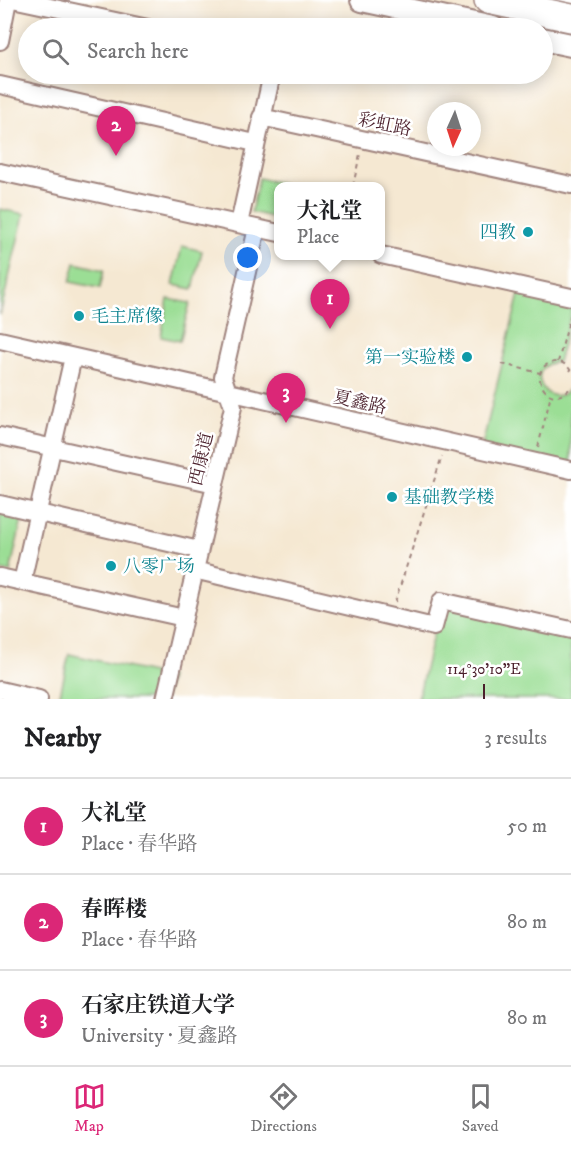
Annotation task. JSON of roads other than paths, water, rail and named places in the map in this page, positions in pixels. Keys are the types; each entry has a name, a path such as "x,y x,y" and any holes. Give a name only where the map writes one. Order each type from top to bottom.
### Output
{"highway":[{"path":"488,0 571,18"}],"main road":[{"path":"362,0 446,18"},
{"path":"553,41 571,45"}],"street":[{"path":"0,40 8,0"},
{"path":"17,0 101,18"},
{"path":"238,224 269,84"},
{"path":"0,85 255,143"},
{"name":"彩虹路","path":"261,117 571,185"},
{"path":"0,172 274,232"},
{"name":"西康道","path":"165,699 233,407 223,377 257,228"},
{"path":"385,256 571,297"},
{"name":"夏鑫路","path":"0,340 571,470"},
{"path":"22,582 72,357"},
{"path":"0,436 215,484"},
{"path":"0,504 199,550"},
{"path":"194,570 434,627 441,601 571,630"},
{"path":"0,577 184,618"},
{"path":"0,690 39,699"}],"place":[{"name":"春晖楼","path":"116,156"},
{"name":"四教","path":"528,232"},
{"name":"毛主席像","path":"79,316"},
{"name":"大礼堂","path":"330,329"},
{"name":"第一实验楼","path":"467,357"},
{"name":"石家庄铁道大学","path":"286,423"},
{"name":"基础教学楼","path":"392,497"},
{"name":"八零广场","path":"111,566"}]}
